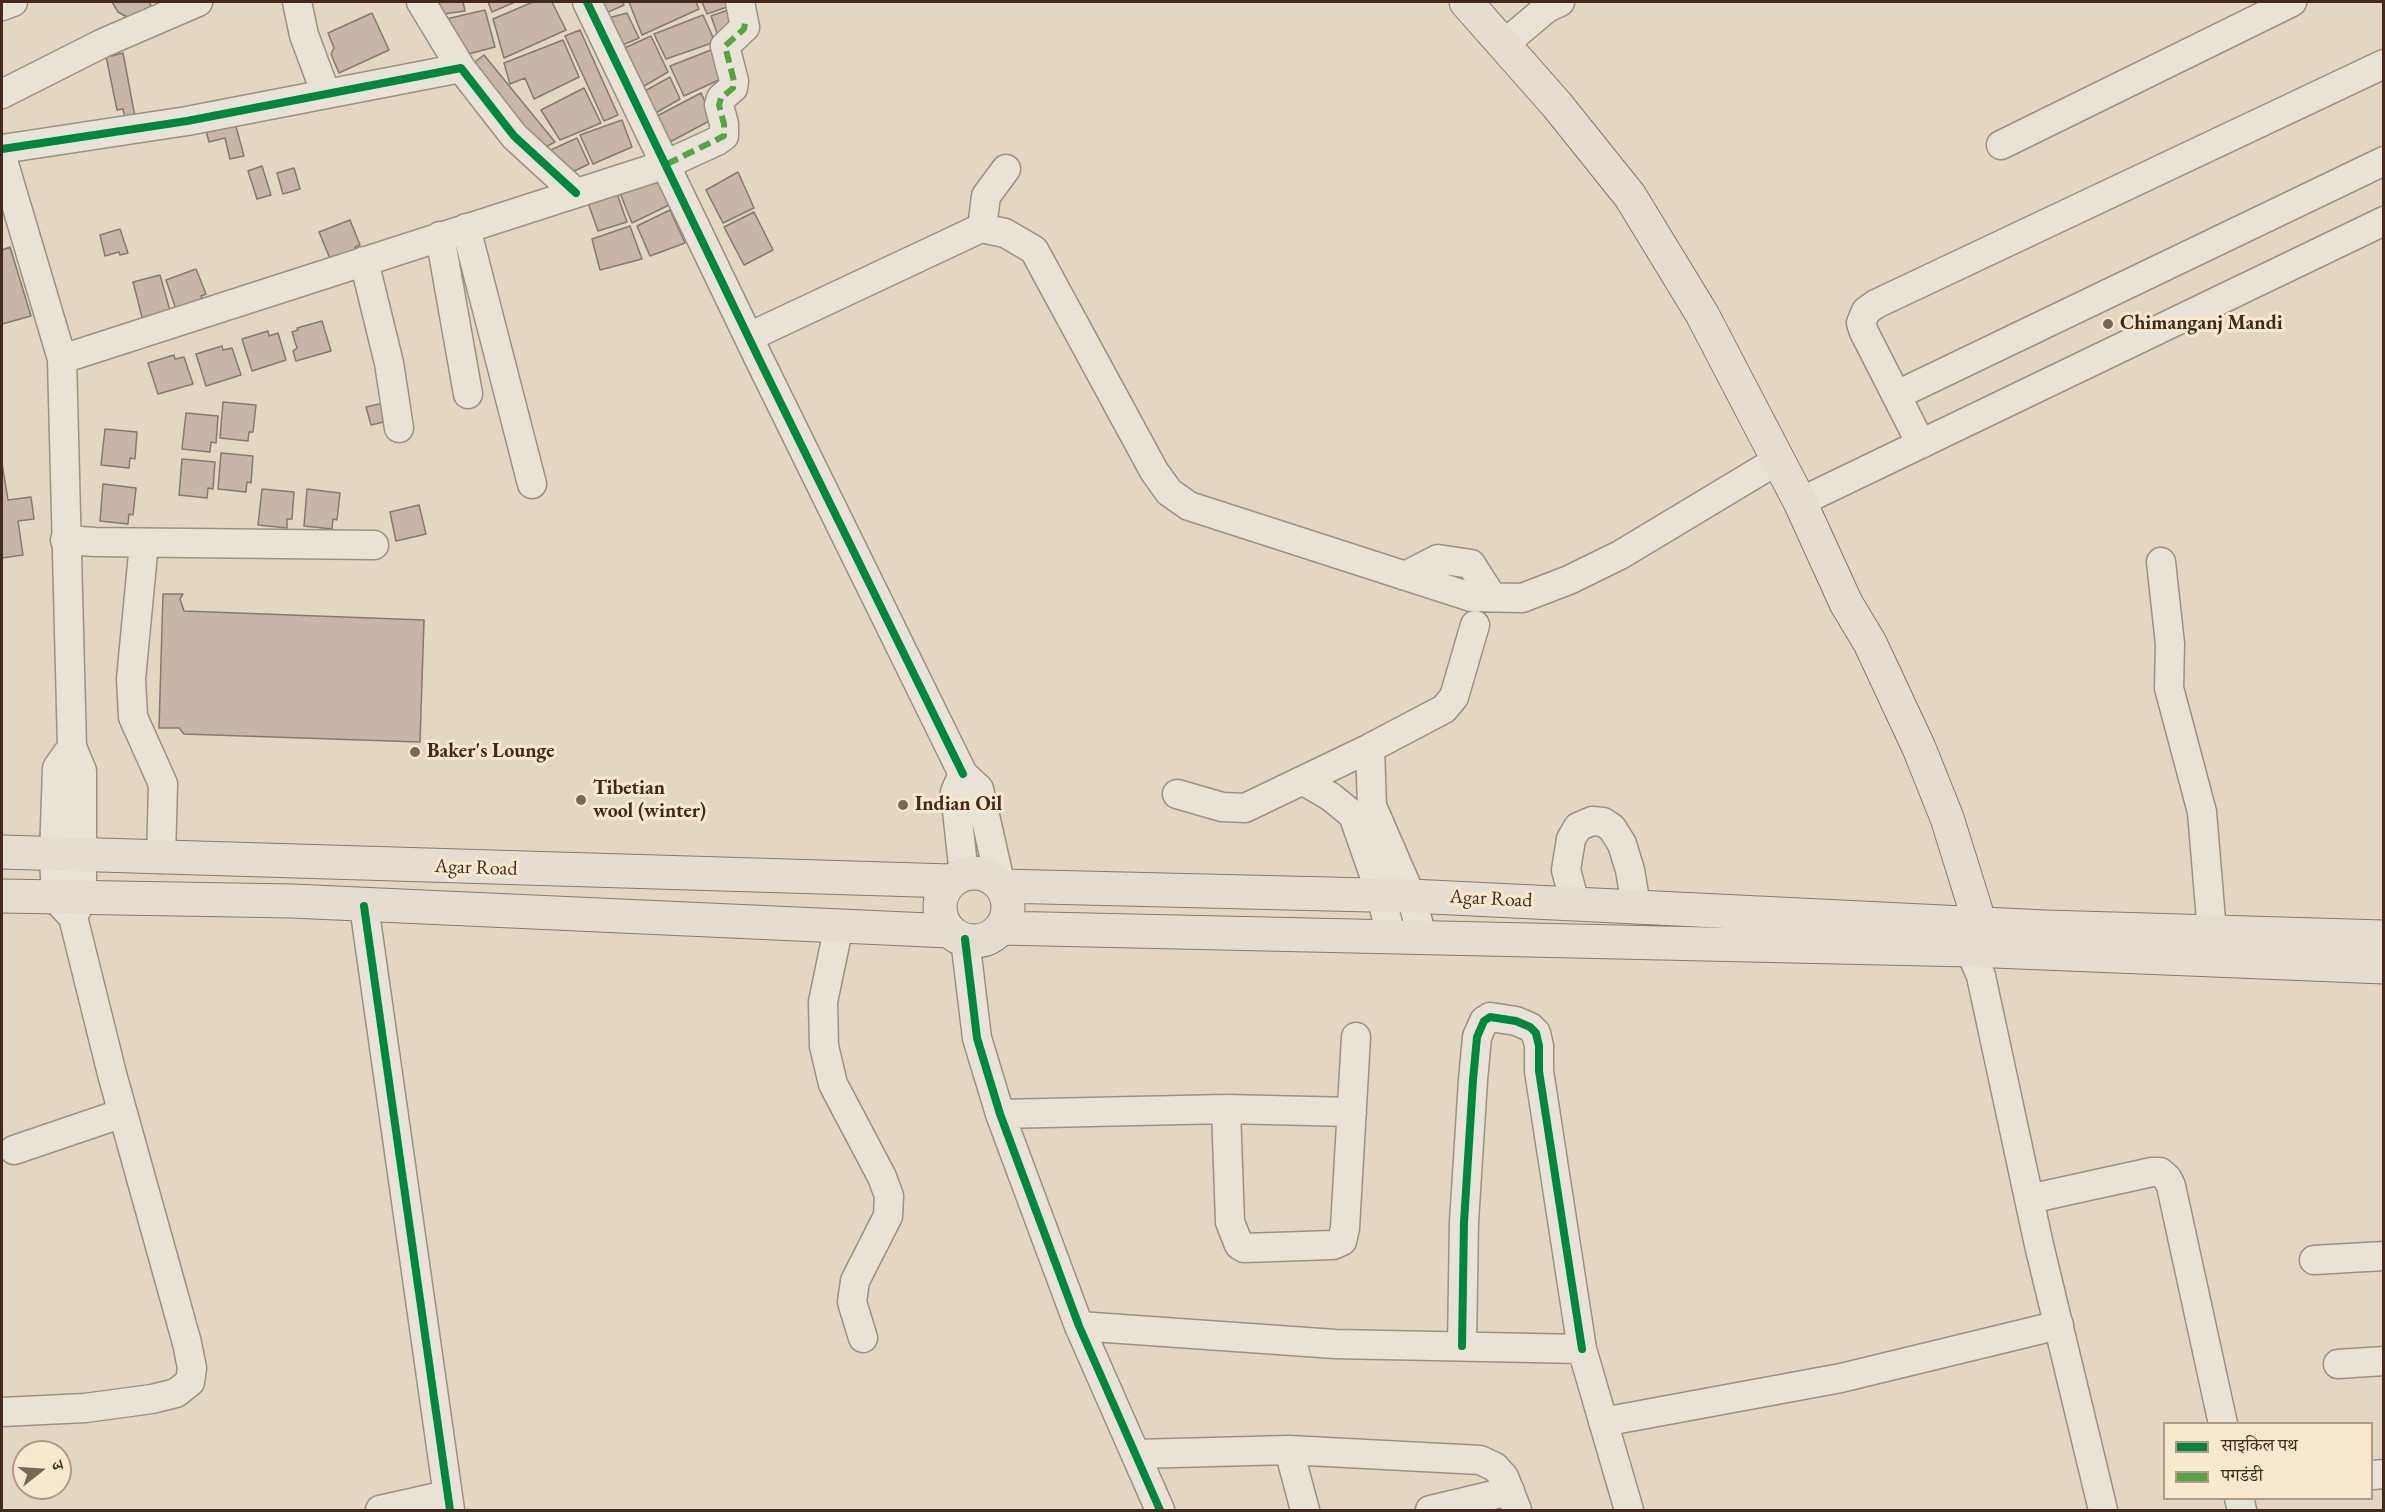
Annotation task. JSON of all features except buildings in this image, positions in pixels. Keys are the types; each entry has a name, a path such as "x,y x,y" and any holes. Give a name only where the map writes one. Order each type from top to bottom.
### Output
{"main road":[{"path":"1466,2 1557,105 1630,196 1702,314 1800,502 1846,603 1870,642 1918,748 1947,818 1976,945"},
{"name":"Agar Road","path":"2,852 161,859 958,878 982,874 1001,886 1396,895 1750,911 1976,945"},
{"path":"957,935 940,911 941,900 958,878"},
{"path":"2,896 70,905 292,901 364,906 839,925 957,935 982,940 1001,928 1006,918 1008,907 1001,886"},
{"path":"1750,911 1750,944"},
{"path":"1001,928 1750,944 1976,945 2384,967"},
{"path":"1976,945 2212,932 2384,937"}],"street":[{"path":"2,6 13,2"},
{"path":"2,93 103,43 198,2"},
{"path":"297,2 304,35 327,94"},
{"path":"421,2 461,68 514,136 576,193"},
{"path":"587,2 667,164 748,337 963,774 979,789 1001,886"},
{"path":"62,359 667,164 724,136 724,124 718,105 721,98 733,88 734,81 725,46 746,27 740,2"},
{"path":"1503,45 1547,8 1560,2"},
{"path":"2001,145 2292,2"},
{"path":"1921,444 1861,323 1866,311 1876,303 2384,64"},
{"path":"2,149 187,121 461,68"},
{"path":"2,157 11,227 62,359 72,747 57,768 68,855 70,905 192,1368 190,1382 176,1393 152,1399 85,1408 2,1412"},
{"path":"1897,395 2384,161"},
{"path":"982,228 986,196 1006,170"},
{"path":"1800,502 2384,221"},
{"path":"748,337 982,228 1005,232 1034,249 1154,471 1168,492 1189,506 1471,597 1522,598 1569,580 1620,555 1778,460"},
{"path":"453,232 468,394"},
{"path":"453,232 532,484"},
{"path":"364,261 389,363 399,428"},
{"path":"65,540 374,545"},
{"path":"144,543 131,679 133,717 163,784 161,859"},
{"path":"2161,562 2170,644 2169,688 2202,812 2212,932"},
{"path":"1177,794 1222,807 1245,808 1370,748 1450,704 1475,625"},
{"path":"1370,748 1362,811 1396,895 1406,936"},
{"path":"958,878 955,792 963,774"},
{"path":"1304,781 1331,797 1362,811"},
{"path":"1575,903 1566,870 1570,839 1578,826 1592,821 1603,822 1612,828 1622,844 1630,870 1636,906"},
{"path":"364,906 448,1503 380,1510"},
{"path":"839,925 823,1002 824,1046 833,1084 882,1177 889,1196 888,1215 855,1281 852,1302 863,1338"},
{"path":"957,935 977,1038 1000,1114 1036,1204 1079,1326 1160,1510"},
{"path":"1976,945 2029,1199 2103,1510"},
{"path":"1462,1346 1464,1222 1474,1069 1477,1037 1484,1021 1490,1017 1515,1021 1530,1027 1536,1033 1539,1046 1539,1071 1582,1349 1629,1510"},
{"path":"1226,1108 1230,1222 1239,1245 1244,1248 1322,1247 1342,1240 1345,1228 1356,1036"},
{"path":"1000,1114 1226,1108 1352,1112"},
{"path":"14,1150 123,1113"},
{"path":"2029,1199 2152,1172 2160,1172 2167,1178 2172,1186 2223,1422"},
{"path":"2314,1260 2384,1256"},
{"path":"1603,1422 1841,1378 2059,1325"},
{"path":"1079,1326 1335,1344 1582,1349"},
{"path":"2338,1364 2384,1361"},
{"path":"1136,1454 1289,1450 1480,1460 1500,1472 1513,1501 1430,1510"},
{"path":"1289,1450 1305,1510"}],"marked path":[{"path":"667,164 724,136 724,124 719,105 721,98 733,88 734,81 725,46 744,29 745,23"}],"cycle path":[{"path":"587,2 963,774"},
{"path":"2,149 187,121 461,68 514,136 576,193"},
{"path":"364,906 450,1510"},
{"path":"965,939 977,1038 1000,1114 1079,1326 1160,1510"},
{"path":"1462,1346 1464,1222 1473,1080 1477,1037 1484,1021 1490,1017 1516,1021 1530,1027 1536,1033 1539,1046 1539,1071 1582,1349"}],"place":[{"name":"Chimanganj Mandi","path":"2108,324"},
{"name":"Baker's Lounge","path":"415,752"},
{"name":"Tibetian wool (winter)","path":"581,800"},
{"name":"Indian Oil","path":"903,805"}]}
